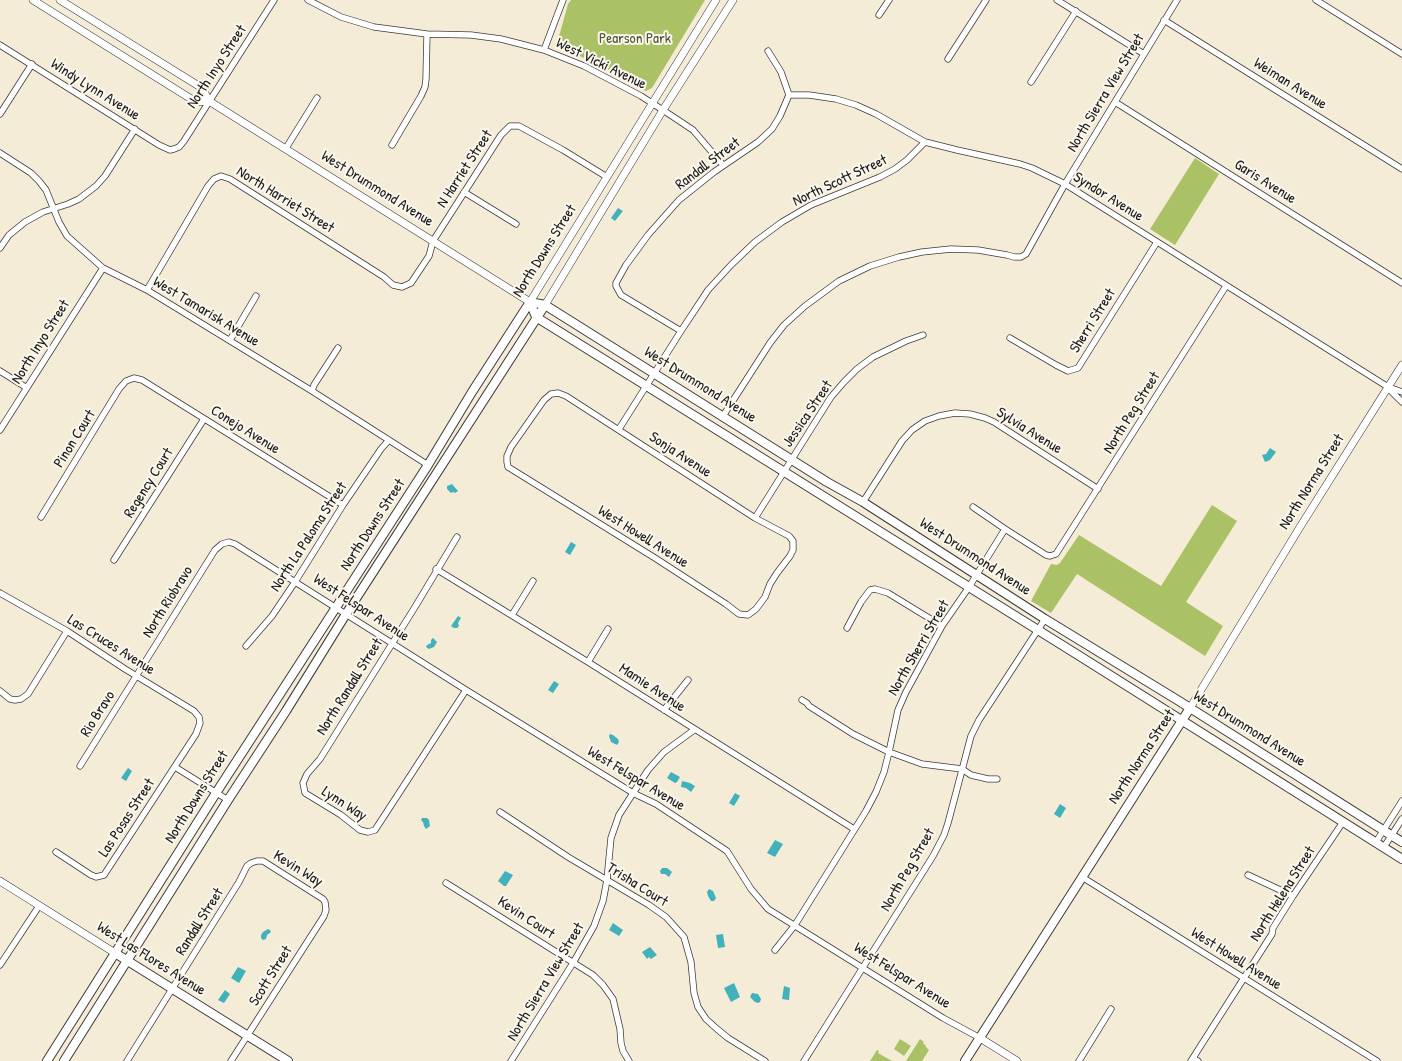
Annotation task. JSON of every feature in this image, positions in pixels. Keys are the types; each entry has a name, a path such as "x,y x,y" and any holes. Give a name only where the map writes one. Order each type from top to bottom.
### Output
{"main road":[{"name":"West Drummond Avenue","path":"530,302 545,305 792,460 863,502 1045,619 1190,708 1402,842"},
{"name":"North Downs Street","path":"47,1061 216,793 428,465 530,302"},
{"path":"530,302 536,317"},
{"name":"North Downs Street","path":"64,1061 346,614 545,305"},
{"name":"West Drummond Avenue","path":"536,317 647,385 1402,859"},
{"name":"North Norma Street","path":"965,1061 1190,708"},
{"path":"1254,766 1262,754"},
{"name":"West Las Flores Avenue","path":"115,953 288,1061"}],"street":[{"name":"West Drummond Avenue","path":"33,0 196,102 210,100"},
{"name":"West Drummond Avenue","path":"60,0 202,88 210,100 530,302"},
{"name":"North Inyo Street","path":"179,147 274,0"},
{"name":"West Vicki Avenue","path":"308,0 341,17 374,27 427,34 471,35 544,50 584,66 663,110 693,130 723,165"},
{"path":"544,50 563,0"},
{"name":"North Downs Street","path":"530,302 716,0"},
{"name":"North Downs Street","path":"545,305 663,110 733,0"},
{"path":"879,15 889,0"},
{"path":"948,59 986,0"},
{"path":"1057,0 1144,54"},
{"name":"North Sierra View Street","path":"723,416 770,343 784,325 805,306 839,281 870,266 922,252 951,249 978,250 1007,255 1014,258 1021,257 1026,254 1035,235 1065,184 1177,0"},
{"path":"1316,0 1402,54"},
{"path":"1031,82 1076,11"},
{"name":"Weiman Avenue","path":"1164,20 1402,169"},
{"path":"392,144 425,87 427,34"},
{"name":"Windy Lynn Avenue","path":"0,45 165,148 170,150 179,147"},
{"path":"768,50 781,72 789,95"},
{"path":"0,114 32,64"},
{"name":"Syndor Avenue","path":"789,95 809,95 836,99 856,105 876,114 925,142 1020,164 1032,168 1065,184 1388,387"},
{"name":"Randall Street","path":"681,331 619,292 616,283 648,235 679,200 723,165 758,142 769,132 780,116 789,95"},
{"path":"286,148 317,98"},
{"name":"Garis Avenue","path":"1115,102 1402,283"},
{"name":"N Harriet Street","path":"433,241 504,130 510,126 519,126 563,150 607,177"},
{"path":"2,245 17,228 26,222 43,212 79,199 96,186 105,176 135,129"},
{"name":"North Scott Street","path":"619,430 708,290 755,242 782,222 811,205 880,177 895,169 907,160 925,142"},
{"name":"West Tamarisk Avenue","path":"0,153 31,172 46,190 59,222 67,236 103,268 147,290 230,340 428,465"},
{"name":"North Harriet Street","path":"147,290 208,186 214,179 221,176 230,179 384,277 393,285 402,287 411,283 429,256 433,241"},
{"path":"464,192 516,224"},
{"name":"Sherri Street","path":"1010,338 1056,365 1068,370 1078,368 1157,242"},
{"name":"North Inyo Street","path":"0,430 103,268"},
{"name":"North Peg Street","path":"1005,529 1046,555 1054,555 1058,552 1226,286"},
{"path":"230,340 256,296"},
{"name":"Jessica Street","path":"755,518 832,397 857,370 873,357 906,341 923,335"},
{"path":"312,391 314,385 338,348"},
{"name":"North Norma Street","path":"1190,708 1402,364"},
{"path":"0,371 27,388"},
{"name":"Conejo Avenue","path":"134,378 142,380 343,504"},
{"name":"Pinon Court","path":"41,517 119,389 126,381 134,378"},
{"path":"1388,387 1402,392"},
{"path":"1388,387 1402,402"},
{"name":"Sonja Avenue","path":"523,476 508,467 507,456 511,447 544,400 551,394 558,393 566,396 755,518 785,532 791,538"},
{"name":"Sylvia Avenue","path":"863,502 902,441 912,430 925,421 954,413 970,414 994,422 1098,489"},
{"name":"Regency Court","path":"114,560 204,419"},
{"name":"North La Paloma Street","path":"246,646 272,616 295,582 343,504 381,449 389,440"},
{"name":"West Howell Avenue","path":"523,476 655,558 739,614 744,615 751,613 761,604 770,584 790,556 794,545 791,538"},
{"path":"973,507 1005,529"},
{"name":"North Sherri Street","path":"775,950 795,925 866,811 876,792 890,752 894,728 906,692 942,626 969,587 1005,529"},
{"name":"North Randall Street","path":"303,788 307,774 320,759 457,537"},
{"name":"West Felspar Avenue","path":"222,544 229,542 235,544 632,793 656,804 727,851 756,896 768,908 943,1018 980,1038 1017,1061"},
{"name":"North Riobravo","path":"137,675 215,550 222,544"},
{"name":"Mamie Avenue","path":"436,569 588,662 854,830"},
{"path":"512,615 534,581"},
{"path":"847,628 861,602 870,590 875,589 888,593 942,626"},
{"name":"Las Cruces Avenue","path":"0,593 67,630 194,711 199,717 199,726"},
{"name":"North Peg Street","path":"804,1061 922,874 944,835 969,741 975,728 1045,619"},
{"path":"588,662 608,629"},
{"path":"0,691 10,699 15,700 21,699 28,694 67,630"},
{"name":"Rio Bravo","path":"80,766 137,675"},
{"path":"664,710 688,680"},
{"name":"Lynn Way","path":"303,788 305,793 341,815 360,830 368,832 376,830 466,690"},
{"path":"802,700 852,734 890,752 922,764 962,769 971,775 988,780 997,778"},
{"name":"Las Posas Street","path":"56,852 91,875 96,877 104,876 196,734 199,726"},
{"name":"North Sierra View Street","path":"511,1061 573,963 594,926 603,901 607,880 611,838 619,815 648,770 664,752 694,730"},
{"path":"175,767 228,800"},
{"path":"1376,842 1402,801"},
{"name":"Trisha Court","path":"500,812 568,857 649,905 666,917 684,938 691,962 694,993 698,1007 702,1013 716,1029 765,1061"},
{"path":"1384,847 1402,819"},
{"name":"North Helena Street","path":"1194,1060 1272,934 1273,928 1293,896 1343,822"},
{"name":"Randall Street","path":"127,1061 235,889 247,866 257,861"},
{"name":"Kevin Way","path":"257,861 267,863 323,898 325,902"},
{"path":"1248,875 1293,896"},
{"name":"West Howell Avenue","path":"1082,877 1377,1061"},
{"name":"West Las Flores Avenue","path":"0,881 115,953"},
{"name":"Kevin Court","path":"446,883 593,975 613,999 620,1029 623,1051 629,1061"},
{"name":"Scott Street","path":"231,1061 324,916 326,910 325,902"},
{"path":"0,966 39,906"},
{"path":"1079,1061 1112,1009"}],"green space":[{"name":"Pearson Park","path":"571,0 705,0 652,88 646,91 594,62 560,48 558,40 568,4"},
{"path":"1195,158 1219,174 1175,245 1150,229"},
{"path":"1212,505 1237,521 1186,602 1223,626 1205,656 1077,574 1051,613 1031,601 1051,564 1057,565 1060,563 1079,535 1161,586"},
{"path":"900,1039 911,1046 904,1056 894,1049"},
{"path":"920,1039 929,1050 922,1061 906,1061"},
{"path":"877,1050 879,1051 878,1053 892,1061 870,1061"}],"water":[{"path":"618,208 623,211 615,221 611,218"},
{"path":"1270,448 1276,452 1270,460 1265,462 1262,455 1266,454"},
{"path":"452,484 458,491 455,493 451,493 447,489 447,486"},
{"path":"571,542 576,545 570,555 565,552"},
{"path":"458,616 461,618 458,623 459,626 454,628 451,626"},
{"path":"433,638 437,642 434,647 429,649 426,647 431,643"},
{"path":"554,681 559,684 553,693 548,690"},
{"path":"610,734 618,739 619,742 617,745 611,742 609,736"},
{"path":"128,768 132,771 126,781 121,778"},
{"path":"671,772 680,777 675,783 667,778"},
{"path":"682,781 695,786 691,792 686,788 681,787"},
{"path":"735,793 740,796 734,806 729,803"},
{"path":"1060,804 1066,808 1060,818 1054,814"},
{"path":"422,818 427,818 429,820 430,826 426,829 421,820"},
{"path":"775,840 783,844 775,857 767,853"},
{"path":"662,868 667,868 672,872 669,877 665,874 661,874 660,871"},
{"path":"505,871 513,875 506,886 504,886 498,881"},
{"path":"709,889 713,891 716,898 714,901 711,901 708,896 707,892"},
{"path":"613,923 623,930 619,936 609,930"},
{"path":"268,929 271,932 267,935 266,939 263,940 261,935"},
{"path":"723,934 725,947 718,948 716,935"},
{"path":"650,947 657,955 651,959 649,957 647,959 642,952"},
{"path":"238,967 246,971 239,983 231,978"},
{"path":"734,983 740,997 731,1002 724,988"},
{"path":"784,986 790,988 789,1000 782,999"},
{"path":"225,990 230,994 224,1003 218,1000"},
{"path":"752,993 758,994 761,999 760,1002 755,1002 750,997"}]}
